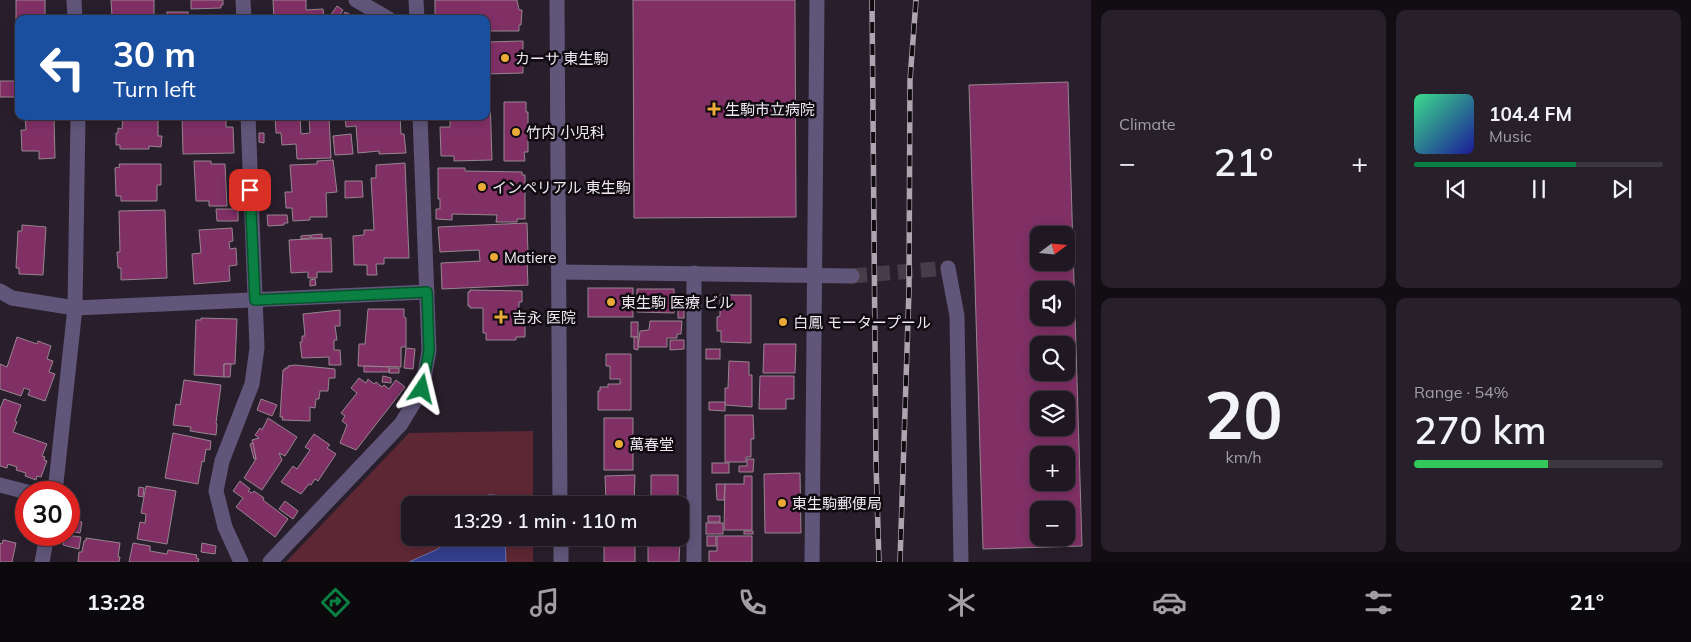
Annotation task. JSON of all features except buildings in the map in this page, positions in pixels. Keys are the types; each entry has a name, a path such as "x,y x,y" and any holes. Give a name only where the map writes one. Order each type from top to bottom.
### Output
{"street":[{"path":"74,0 75,15"},
{"path":"243,0 244,15"},
{"path":"356,0 382,15"},
{"path":"416,0 416,15"},
{"path":"557,0 560,496"},
{"path":"812,562 817,0"},
{"path":"56,481 75,308 78,120"},
{"path":"241,562 225,527 216,491 222,461 252,384 257,348 248,120"},
{"path":"270,562 401,424 422,389 429,351 420,120"},
{"path":"948,268 957,316 961,562"},
{"path":"560,272 852,276"},
{"path":"694,273 694,562"},
{"path":"0,291 12,298 75,308 427,292"},
{"path":"0,485 15,489"},
{"path":"42,562 45,546"},
{"path":"561,546 561,562"}],"shaded area":[{"path":"533,431 533,496 401,496 401,546 533,546 533,562 286,562 409,433"},
{"path":"441,546 505,546 506,562 409,562"}],"tunnel":[{"path":"852,276 948,268"}],"railway":[{"path":"872,0 876,463 879,562"},
{"path":"900,562 909,290 910,80 916,0"}],"place":[{"name":"カーサ 東生駒","path":"505,58"},
{"name":"生駒市立病院","path":"714,109"},
{"name":"竹内 小児科","path":"516,132"},
{"name":"インペリアル 東生駒","path":"482,187"},
{"name":"Matiere","path":"494,257"},
{"name":"東生駒 医療 ビル","path":"611,302"},
{"name":"吉永 医院","path":"501,317"},
{"name":"白鳳 モータープール","path":"783,322"},
{"name":"萬春堂","path":"619,444"},
{"name":"東生駒郵便局","path":"782,503"}],"route":[{"path":"250,190 255,300 427,292 429,351 422,389"}]}
